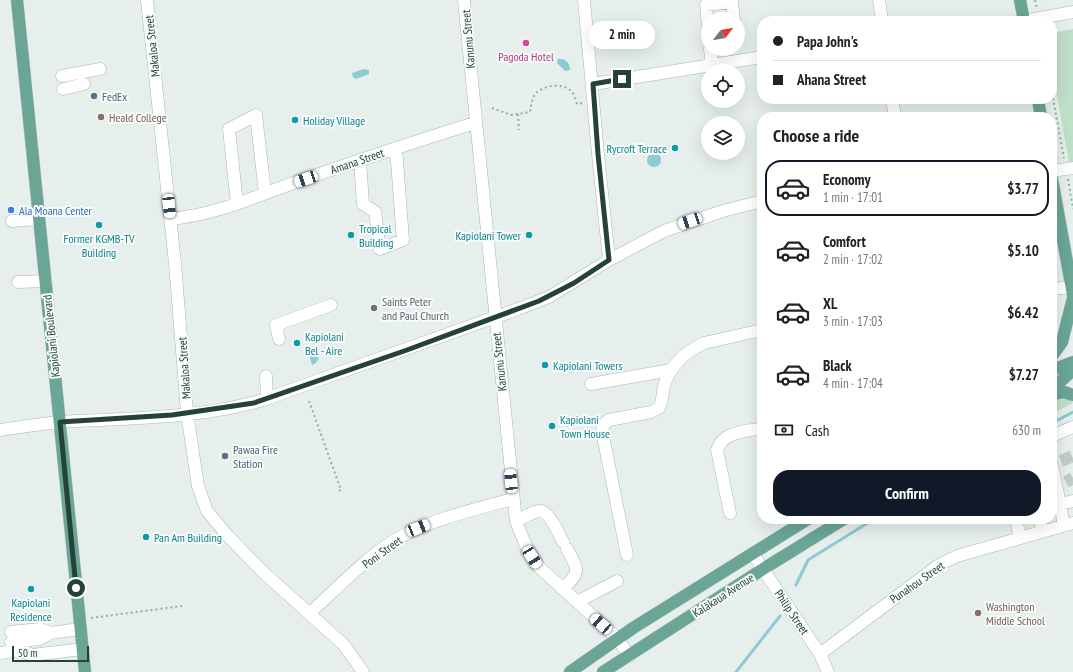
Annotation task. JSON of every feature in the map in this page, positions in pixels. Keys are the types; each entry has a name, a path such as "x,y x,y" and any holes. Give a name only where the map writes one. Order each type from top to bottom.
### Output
{"main road":[{"name":"Kapiolani Boulevard","path":"17,0 85,672"},
{"path":"1020,0 1023,16"},
{"path":"1057,208 1072,293 1062,342 1057,349"},
{"path":"1057,368 1073,362"},
{"path":"1057,384 1073,370"},
{"path":"1057,393 1064,392 1073,395"},
{"name":"Kalākaua Avenue","path":"570,672 618,639 800,524"},
{"name":"Kalākaua Avenue","path":"603,672 763,568 836,524"}],"street":[{"name":"Makaloa Street","path":"147,0 170,218 187,413 194,468 198,486 207,511 227,535 263,572 344,645 363,672"},
{"name":"Kanunu Street","path":"464,0 475,123 516,521 526,546 539,567 618,639 629,656"},
{"path":"584,0 609,260"},
{"path":"880,0 882,16"},
{"path":"707,12 706,5 732,2 733,12"},
{"path":"1051,16 1073,12"},
{"path":"715,64 735,56"},
{"path":"745,56 757,57"},
{"path":"593,84 701,67"},
{"path":"62,76 100,69"},
{"path":"63,88 84,84"},
{"path":"237,204 229,129 256,115 265,193"},
{"name":"Amana Street","path":"170,218 202,215 360,160 475,123"},
{"path":"360,160 363,204 375,212 380,249 403,240 396,148"},
{"path":"1057,170 1068,169"},
{"path":"0,430 60,422 187,413 235,407 267,399 495,319 549,297 609,260 646,240 679,225 757,202"},
{"path":"12,221 40,219"},
{"path":"18,282 46,280"},
{"path":"1057,290 1072,293"},
{"path":"278,339 276,325 331,305"},
{"path":"627,555 603,427 609,420 655,410 661,404 664,387 671,370 689,351 704,343 757,331"},
{"path":"591,384 671,370"},
{"path":"266,376 267,399"},
{"path":"1057,434 1073,427"},
{"path":"730,513 717,450 718,446 727,436 757,429"},
{"path":"1057,470 1061,485 1060,504 1069,524"},
{"name":"Poni Street","path":"310,613 358,569 394,541 418,528 450,516 513,499"},
{"path":"1060,504 1073,501"},
{"path":"516,521 538,511 544,511 548,515 576,567 577,574 572,581 562,589"},
{"path":"1017,524 1020,538"},
{"path":"1041,524 1042,531"},
{"name":"Punahou Street","path":"820,654 938,565 957,556 1069,524"},
{"name":"Philip Street","path":"753,554 820,654 828,672"},
{"path":"577,602 617,581"},
{"path":"11,637 40,639 51,633 80,625"},
{"path":"0,653 21,650 32,654 83,649"}],"path":[{"path":"1035,0 1036,8"},
{"path":"492,108 511,115 530,112 531,102 536,93 548,86 561,86 572,92 577,104 594,100"},
{"path":"518,114 519,130"},
{"path":"1057,117 1068,169 1073,209"},
{"path":"309,401 341,490 336,492"},
{"path":"80,625 182,606"}],"green space":[{"path":"1073,29 1073,168 1070,168 1057,96 1057,32"},
{"path":"1062,398 1068,399 1073,403 1057,411 1057,400"}],"water":[{"path":"558,59 563,59 567,62 570,70 565,71 557,63"},
{"path":"364,69 369,70 369,74 356,79 353,77 352,73"},
{"path":"654,153 659,155 661,160 659,165 654,167 649,165 647,160 649,155"},
{"path":"317,349 320,353 319,357 312,365 310,358 313,352"}],"waterway":[{"path":"1057,420 1073,412"},
{"path":"796,585 808,560 866,524"},
{"path":"736,672 780,616"}],"tunnel":[{"path":"1061,461 1073,456"},
{"path":"1066,482 1073,478"}],"place":[{"name":"Pagoda Hotel","path":"526,43"},
{"name":"FedEx","path":"94,96"},
{"name":"Heald College","path":"101,117"},
{"name":"Holiday Village","path":"295,120"},
{"name":"Rycroft Terrace","path":"675,148"},
{"name":"Ala Moana Center","path":"11,210"},
{"name":"Former KGMB-TV Building","path":"99,225"},
{"name":"Tropical Building","path":"351,235"},
{"name":"Kapiolani Tower","path":"529,235"},
{"name":"Saints Peter and Paul Church","path":"374,308"},
{"name":"Kapiolani Bel - Aire","path":"297,343"},
{"name":"Kapiolani Towers","path":"545,365"},
{"name":"Kapiolani Town House","path":"552,426"},
{"name":"Pawaa Fire Station","path":"225,456"},
{"name":"Pan Am Building","path":"146,537"},
{"name":"Kapiolani Residence","path":"31,589"},
{"name":"Washington Middle School","path":"978,613"}],"route":[{"path":"76,588 60,422 83,422 172,415 235,407 254,403 495,319 549,297 574,283 609,260 598,154 593,84 622,79"}]}
